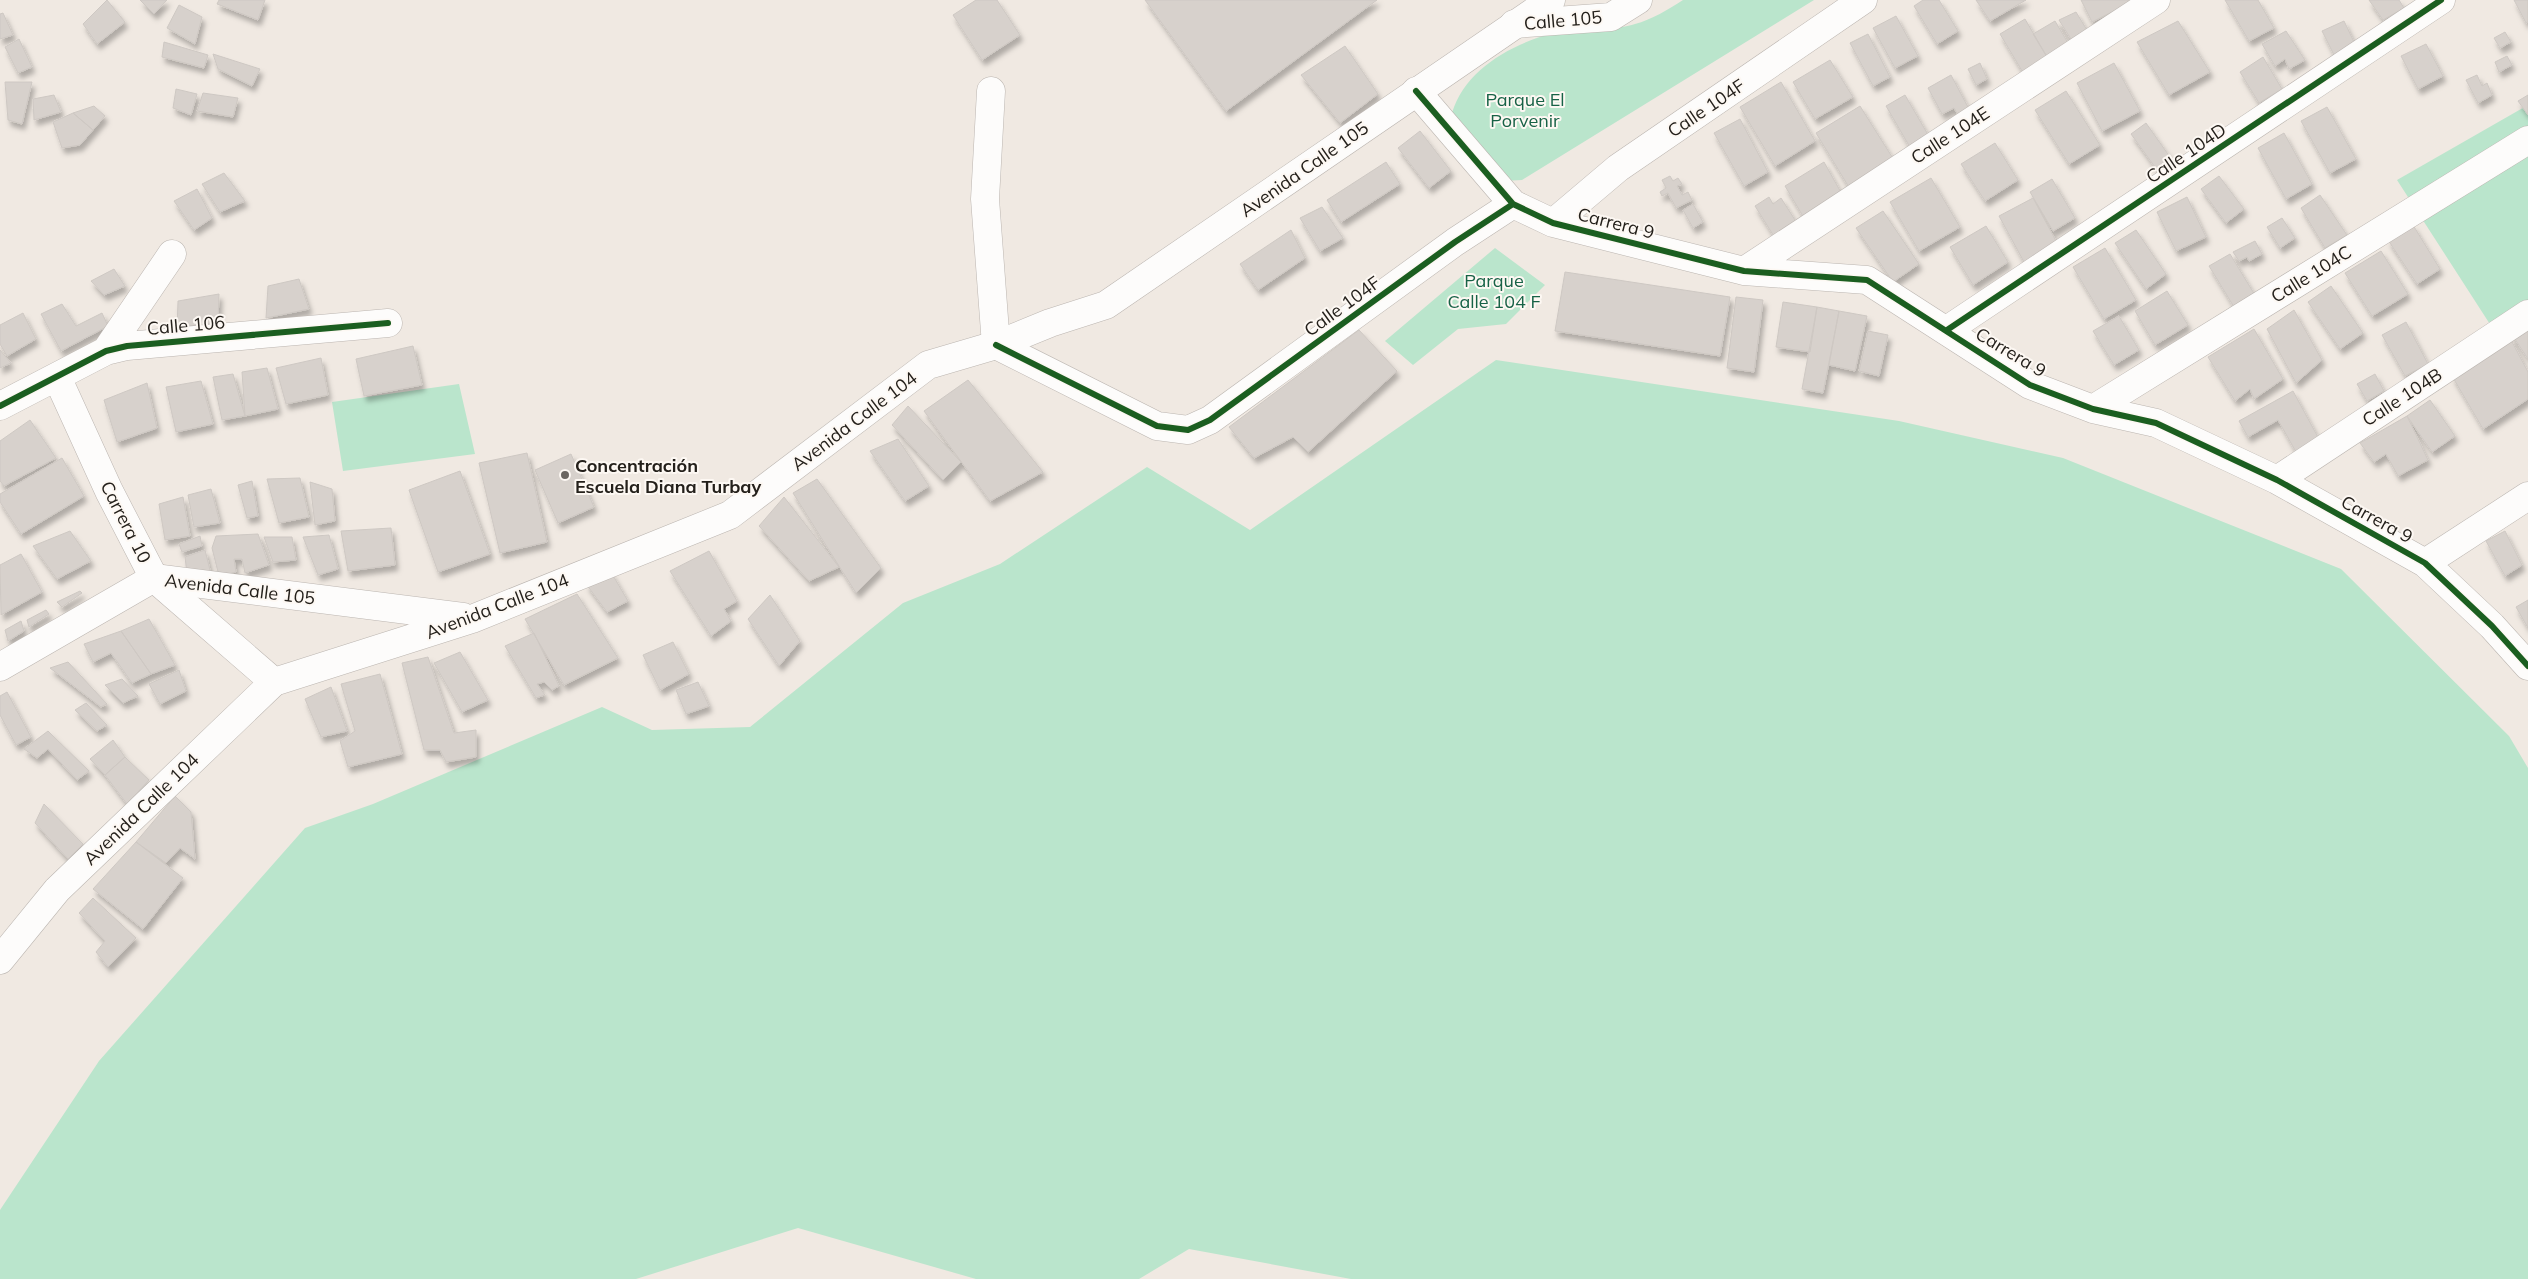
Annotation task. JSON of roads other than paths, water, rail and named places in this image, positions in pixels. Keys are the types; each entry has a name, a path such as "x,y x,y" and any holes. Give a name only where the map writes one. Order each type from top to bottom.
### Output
{"street":[{"name":"Avenida Calle 105","path":"1050,323 1106,305 1551,0"},
{"name":"Calle 105","path":"1514,24 1611,17 1638,0"},
{"name":"Calle 104F","path":"1553,222 1618,168 1863,0"},
{"name":"Calle 104E","path":"1744,271 2156,0"},
{"name":"Calle 104D","path":"1947,330 2441,0"},
{"path":"991,91 985,199 996,345"},
{"name":"Carrera 9","path":"1416,91 1513,204 1553,222 1744,271 1867,280 2030,385 2093,409 2156,423 2276,480 2425,563 2492,626 2528,666"},
{"name":"Calle 104C","path":"2093,409 2528,140"},
{"name":"Calle 104F","path":"996,345 1157,426 1188,430 1210,420 1455,242 1513,204"},
{"path":"106,351 172,254"},
{"name":"Calle 104B","path":"2276,480 2528,314"},
{"name":"Calle 106","path":"0,406 106,351 127,346 388,323"},
{"name":"Avenida Calle 104","path":"0,960 58,890 274,682 472,619 730,515 928,365 996,345 1050,323"},
{"name":"Carrera 10","path":"57,377 109,491 154,578 274,682"},
{"path":"2425,563 2528,496"},
{"name":"Avenida Calle 105","path":"0,667 154,578 472,619"}],"place":[{"name":"Concentración Escuela Diana Turbay","path":"565,475"}],"park label":[{"name":"Parque El Porvenir","path":"1525,109"},
{"name":"Parque Calle 104 F","path":"1494,290"}]}
